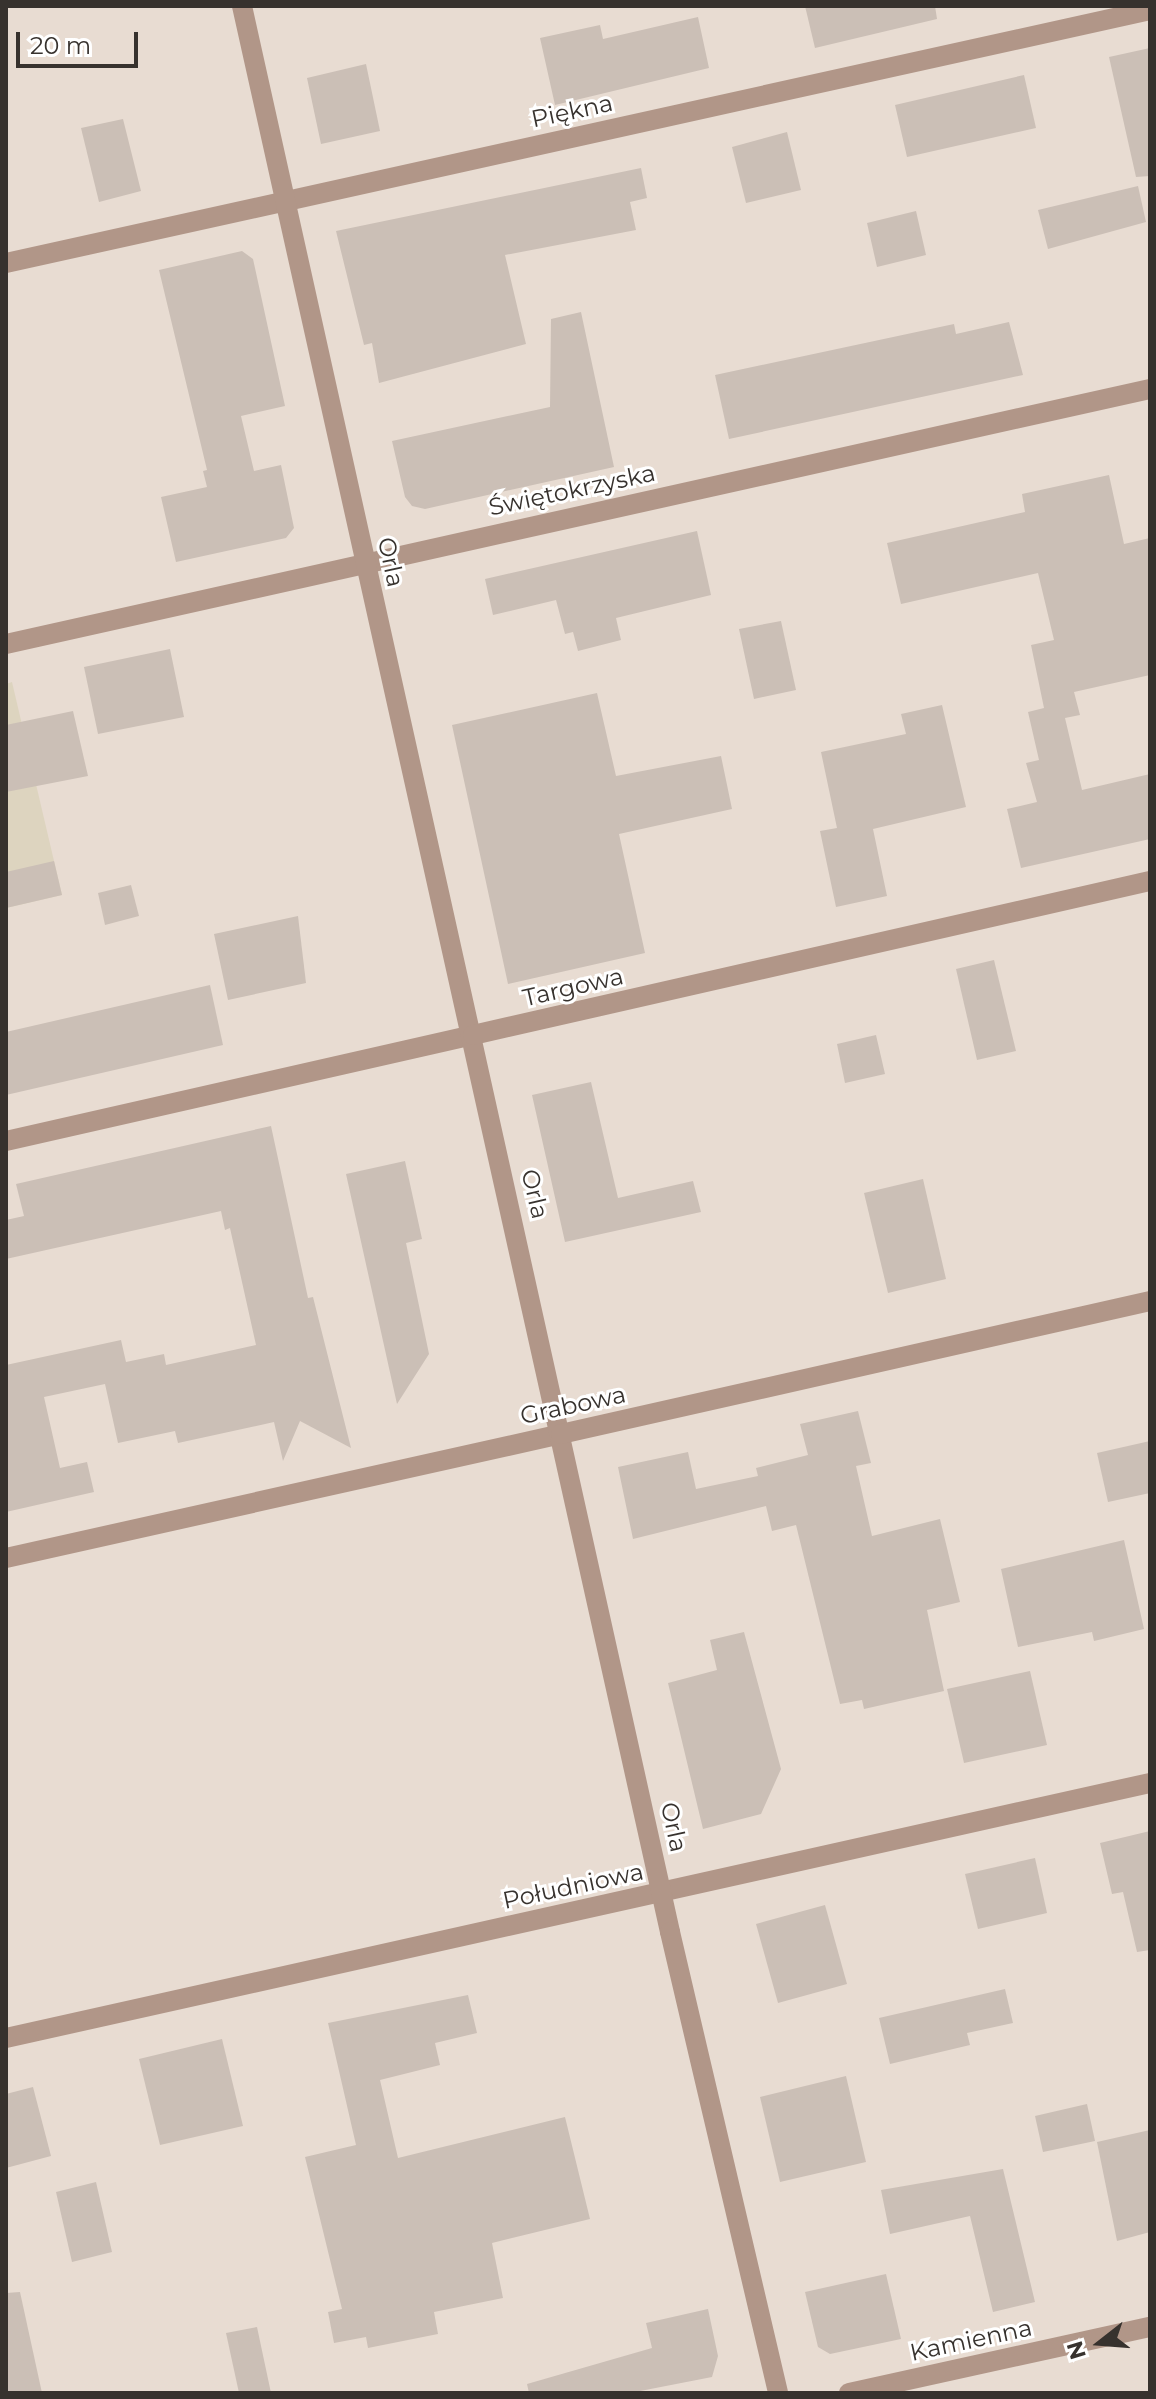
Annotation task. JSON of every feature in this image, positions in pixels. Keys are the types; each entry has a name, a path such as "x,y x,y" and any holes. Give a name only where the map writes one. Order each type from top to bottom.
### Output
{"street":[{"name":"Orla","path":"242,6 288,201 364,562 473,1035 662,1893 778,2393"},
{"name":"Piękna","path":"6,263 1150,10"},
{"name":"Świętokrzyska","path":"6,644 1150,389"},
{"name":"Targowa","path":"6,1141 1150,881"},
{"name":"Grabowa","path":"6,1558 1150,1301"},
{"name":"Południowa","path":"6,2038 1150,1783"},
{"name":"Kamienna","path":"849,2393 1150,2327"}],"shaded area":[{"path":"12,682 62,895 6,908 6,684"}],"building":[{"path":"805,6 935,6 937,19 815,48"},
{"path":"698,17 709,68 555,105 540,38 600,25 603,39"},
{"path":"1150,48 1150,176 1136,177 1109,57"},
{"path":"366,64 380,131 321,144 307,78"},
{"path":"1024,75 1036,128 907,157 895,105"},
{"path":"123,119 141,191 99,202 81,128"},
{"path":"787,132 801,190 746,203 732,147"},
{"path":"641,168 647,198 630,202 636,230 505,255 526,344 379,383 372,343 364,345 336,231"},
{"path":"1138,186 1146,222 1048,249 1038,210"},
{"path":"916,211 926,255 877,267 867,223"},
{"path":"242,251 253,259 285,406 241,416 254,471 281,465 294,528 286,538 176,562 161,497 207,487 203,471 207,470 159,270"},
{"path":"581,312 614,467 425,509 412,506 405,497 392,441 550,407 551,319"},
{"path":"1009,322 1023,375 729,439 715,375 954,324 956,334"},
{"path":"1109,475 1124,544 1150,538 1150,675 1074,692 1080,715 1065,718 1082,790 1150,774 1150,839 1021,868 1007,809 1037,802 1026,763 1039,760 1028,712 1044,708 1031,645 1054,640 1038,573 901,604 887,543 1025,512 1022,494"},
{"path":"697,531 711,595 616,618 621,640 578,651 573,632 565,634 556,600 493,615 485,579"},
{"path":"781,621 796,690 754,699 739,629"},
{"path":"170,649 184,717 98,734 84,667"},
{"path":"597,693 616,776 721,756 732,809 619,834 645,953 508,984 452,725"},
{"path":"942,705 966,807 873,829 887,896 836,907 820,831 837,828 821,752 906,734 901,714"},
{"path":"73,711 88,776 6,792 6,725"},
{"path":"54,861 62,895 6,908 6,872"},
{"path":"131,885 139,916 105,925 98,893"},
{"path":"298,916 306,983 228,1000 214,934"},
{"path":"994,960 1016,1051 977,1060 956,969"},
{"path":"210,985 223,1045 6,1095 6,1032"},
{"path":"876,1035 885,1074 845,1083 837,1044"},
{"path":"591,1082 618,1198 693,1181 701,1212 565,1242 532,1095"},
{"path":"271,1126 308,1298 313,1297 351,1448 300,1421 283,1461 274,1422 178,1443 175,1431 118,1443 105,1384 44,1397 60,1468 87,1462 94,1492 6,1512 6,1365 121,1340 126,1362 164,1354 166,1365 256,1345 230,1228 225,1230 221,1211 6,1259 6,1220 24,1216 16,1184"},
{"path":"405,1161 422,1239 406,1243 429,1354 397,1404 346,1174"},
{"path":"923,1179 946,1279 888,1293 864,1193"},
{"path":"858,1411 871,1463 856,1466 872,1536 940,1519 960,1602 927,1610 944,1691 864,1709 862,1700 840,1704 796,1525 772,1531 766,1506 633,1539 618,1467 688,1452 696,1489 758,1476 756,1468 808,1455 800,1424"},
{"path":"1150,1441 1150,1493 1108,1502 1097,1453"},
{"path":"1124,1540 1144,1629 1094,1641 1092,1632 1018,1647 1001,1569"},
{"path":"744,1632 781,1769 761,1814 703,1829 668,1683 717,1670 710,1640"},
{"path":"1030,1671 1047,1745 964,1763 947,1689"},
{"path":"1150,1831 1150,1950 1137,1952 1123,1892 1112,1894 1100,1843"},
{"path":"1035,1858 1047,1913 978,1929 965,1874"},
{"path":"825,1905 847,1984 778,2003 756,1924"},
{"path":"1005,1989 1013,2023 967,2033 970,2045 890,2064 879,2018"},
{"path":"468,1995 477,2033 435,2043 440,2065 380,2080 398,2158 565,2117 590,2219 492,2243 503,2298 434,2312 438,2334 368,2348 366,2337 334,2343 328,2312 342,2309 305,2157 356,2145 328,2023"},
{"path":"222,2039 243,2126 160,2145 139,2059"},
{"path":"846,2076 866,2162 780,2182 760,2097"},
{"path":"33,2087 51,2156 6,2168 6,2094"},
{"path":"1087,2104 1095,2141 1043,2152 1035,2116"},
{"path":"1150,2130 1150,2232 1117,2241 1097,2142"},
{"path":"1003,2169 1035,2302 993,2312 970,2216 890,2234 881,2190"},
{"path":"96,2182 112,2252 72,2262 56,2192"},
{"path":"886,2274 901,2339 830,2354 818,2347 805,2292"},
{"path":"20,2292 42,2393 6,2393 6,2293"},
{"path":"708,2309 718,2356 712,2377 630,2393 529,2393 527,2384 652,2348 646,2323"},
{"path":"257,2327 271,2393 239,2393 226,2333"}]}
